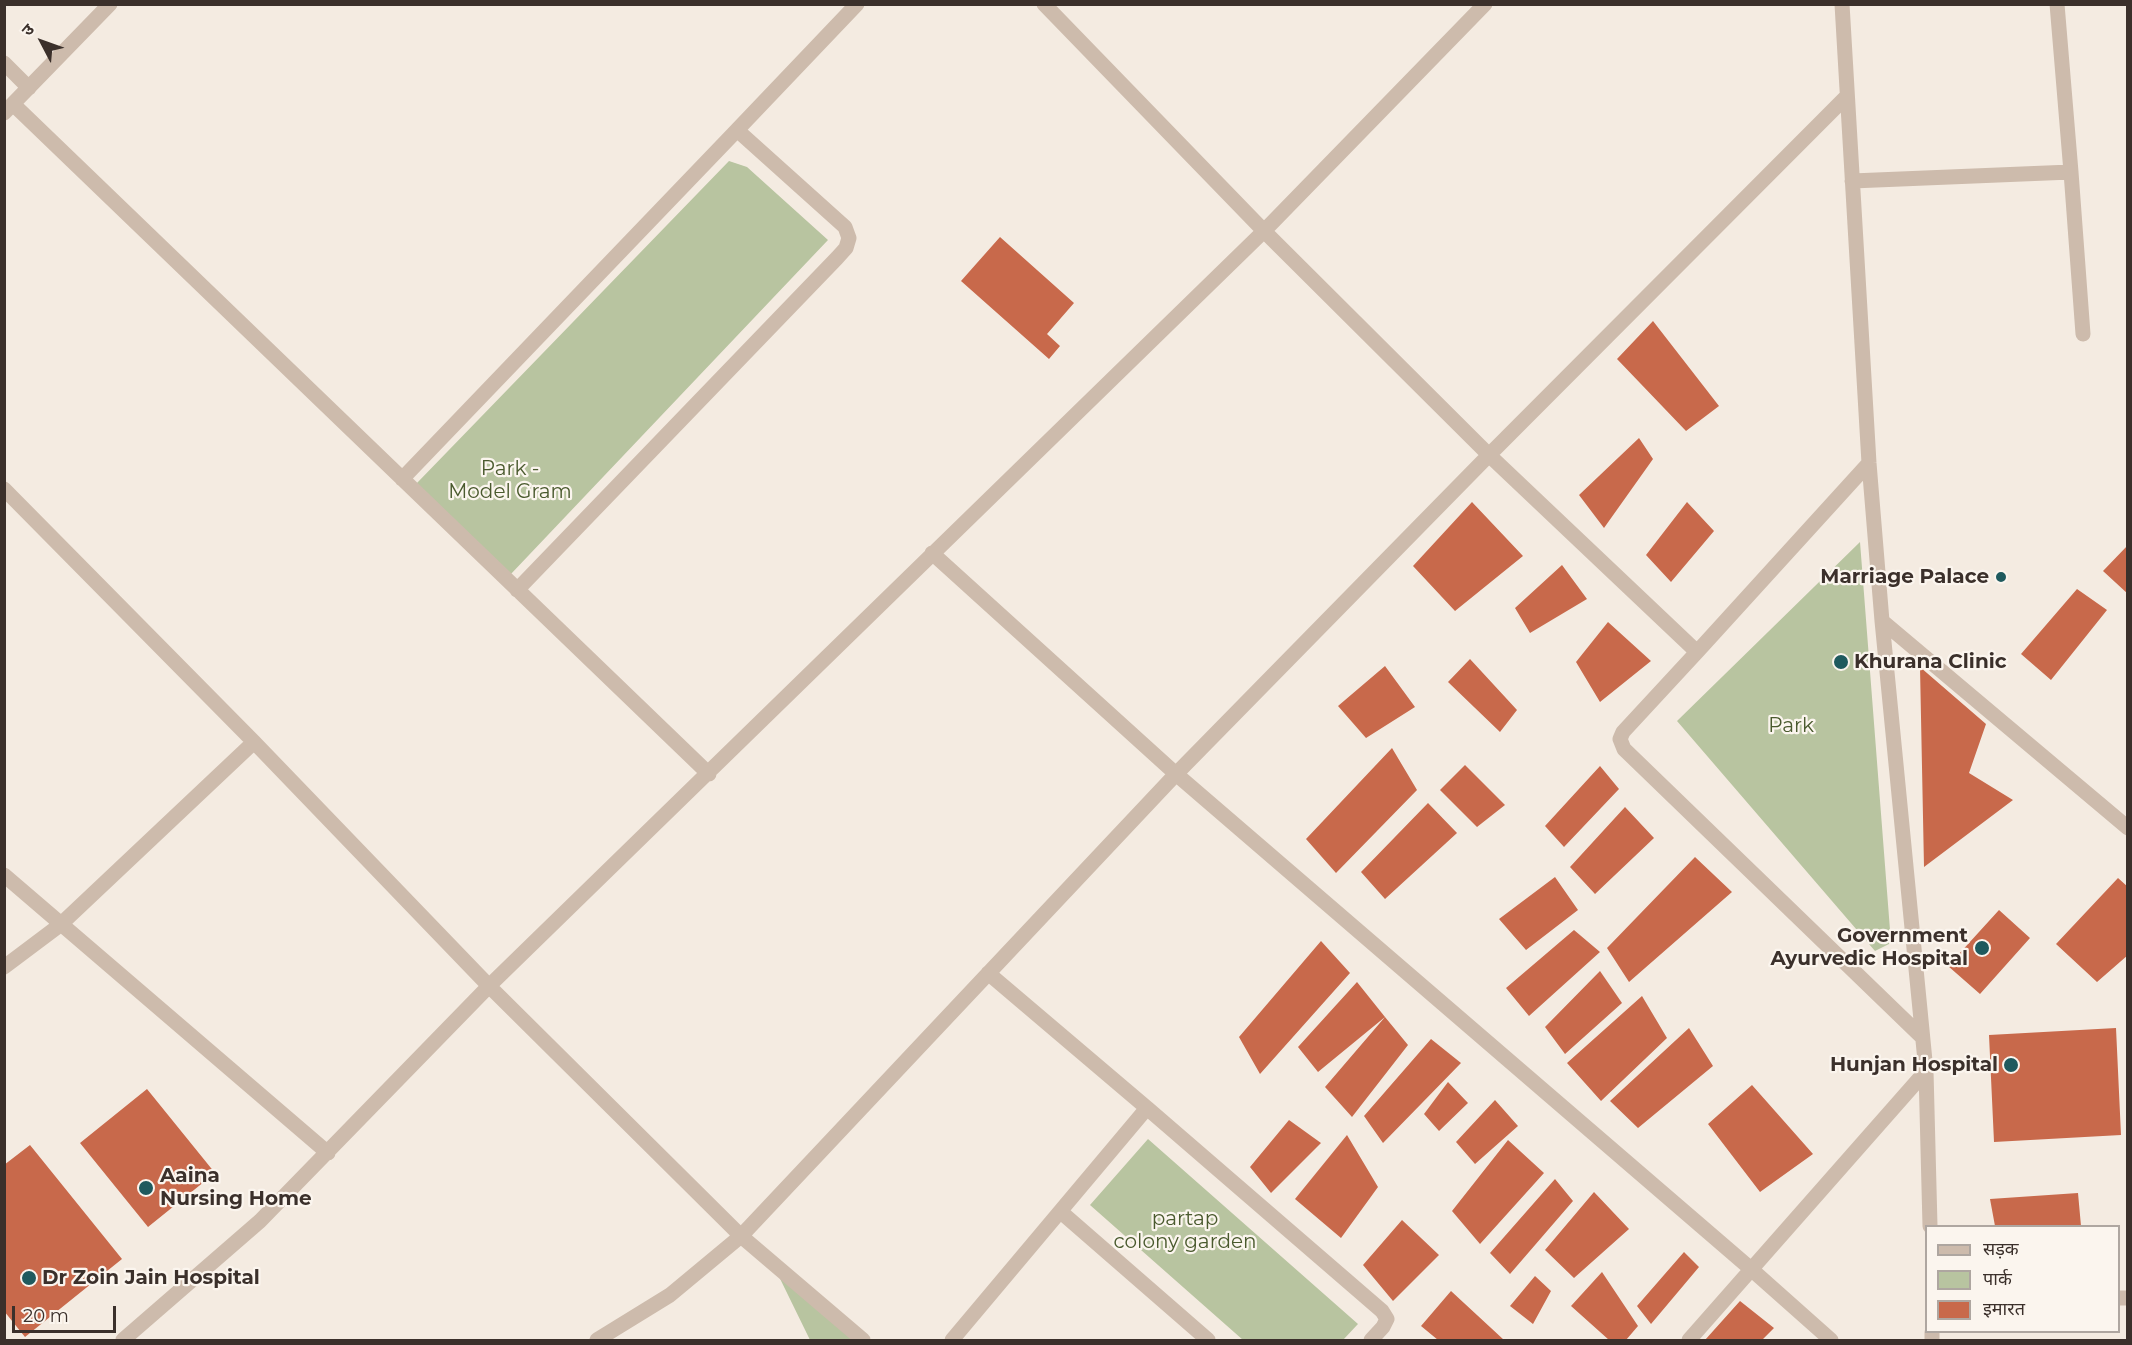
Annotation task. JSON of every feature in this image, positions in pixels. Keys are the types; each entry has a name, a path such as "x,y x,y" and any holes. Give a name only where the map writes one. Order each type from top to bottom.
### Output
{"street":[{"path":"110,4 9,109 402,479 709,774"},
{"path":"402,479 857,4"},
{"path":"123,1341 260,1221 489,987 1264,231 1485,4"},
{"path":"1842,4 1869,463 1882,621 1926,1071 1930,1225"},
{"path":"2057,4 2083,334"},
{"path":"1052,7 1264,231 1489,455 1697,652"},
{"path":"4,63 29,88"},
{"path":"597,1341 670,1295 741,1236 1176,774 1846,96"},
{"path":"517,590 846,248 849,238 845,227 737,130"},
{"path":"1852,181 2071,172"},
{"path":"1869,463 1623,732 1620,739 1624,748 1922,1037"},
{"path":"4,489 254,742 489,987 741,1236 863,1341"},
{"path":"932,553 1176,774 1751,1269 1831,1341"},
{"path":"1882,621 2127,828"},
{"path":"4,967 60,925 254,742"},
{"path":"4,875 328,1153"},
{"path":"988,973 1382,1311 1387,1319 1371,1341"},
{"path":"1689,1341 1926,1071"},
{"path":"952,1341 1147,1108"},
{"path":"1061,1212 1208,1341"}],"green space":[{"name":"Park - Model Gram","path":"729,161 747,167 828,240 510,575 416,484"},
{"name":"Park","path":"1860,542 1891,943 1875,951 1677,721"},
{"name":"partap colony garden","path":"1148,1139 1358,1324 1343,1340 1243,1340 1090,1205"},
{"path":"766,1250 869,1340 810,1340"}],"building":[{"path":"1000,237 1074,303 1047,334 1060,346 1049,359 961,281"},
{"path":"1653,321 1719,406 1686,431 1617,359"},
{"path":"1639,438 1653,459 1604,528 1579,495"},
{"path":"1472,502 1523,556 1455,611 1413,566"},
{"path":"1687,502 1714,531 1671,582 1646,555"},
{"path":"2128,545 2128,594 2103,571"},
{"path":"1562,565 1587,599 1530,633 1515,608"},
{"path":"2077,589 2107,610 2051,680 2021,654"},
{"path":"1608,622 1651,661 1600,702 1576,662"},
{"path":"1470,659 1517,710 1500,732 1448,682"},
{"path":"1385,666 1415,707 1366,738 1338,706"},
{"path":"1920,667 1986,724 1969,773 2013,800 1924,867"},
{"path":"1392,748 1417,790 1336,873 1306,839"},
{"path":"1465,765 1505,805 1477,827 1440,790"},
{"path":"1600,766 1619,789 1564,847 1545,826"},
{"path":"1428,803 1457,833 1385,899 1361,872"},
{"path":"1625,807 1654,838 1595,894 1570,867"},
{"path":"1695,857 1732,892 1629,982 1607,948"},
{"path":"1555,877 1578,910 1526,950 1499,919"},
{"path":"2118,878 2128,887 2128,955 2097,982 2056,944"},
{"path":"1999,910 2030,938 1980,994 1948,966"},
{"path":"1574,930 1600,952 1529,1016 1506,988"},
{"path":"1321,941 1350,973 1260,1074 1239,1037"},
{"path":"1600,971 1622,1003 1565,1054 1545,1027"},
{"path":"1357,982 1385,1017 1318,1072 1298,1047"},
{"path":"1642,996 1667,1038 1601,1101 1567,1063"},
{"path":"1385,1017 1408,1045 1352,1117 1325,1087"},
{"path":"1689,1028 1713,1066 1638,1128 1610,1101"},
{"path":"2116,1028 2121,1135 1994,1142 1989,1035"},
{"path":"1431,1039 1461,1063 1383,1143 1364,1116"},
{"path":"1448,1082 1468,1103 1439,1131 1424,1114"},
{"path":"1752,1085 1813,1154 1760,1192 1708,1124"},
{"path":"147,1089 215,1173 148,1227 80,1143"},
{"path":"1495,1100 1518,1126 1475,1164 1456,1142"},
{"path":"1289,1120 1321,1143 1271,1193 1250,1167"},
{"path":"1347,1135 1378,1187 1341,1238 1295,1199"},
{"path":"1508,1140 1544,1173 1480,1244 1452,1211"},
{"path":"30,1145 122,1259 25,1337 4,1311 4,1165"},
{"path":"1555,1179 1573,1201 1510,1274 1490,1253"},
{"path":"1594,1192 1629,1229 1574,1278 1545,1250"},
{"path":"2078,1193 2081,1225 1995,1225 1990,1199"},
{"path":"1402,1220 1439,1255 1393,1301 1363,1265"},
{"path":"1684,1252 1699,1267 1651,1324 1637,1306"},
{"path":"1602,1272 1638,1326 1626,1340 1609,1340 1571,1306"},
{"path":"1535,1276 1551,1291 1533,1324 1510,1306"},
{"path":"1451,1291 1504,1340 1438,1340 1421,1326"},
{"path":"1740,1301 1774,1328 1762,1340 1705,1340"}],"place":[{"name":"Marriage Palace","path":"2001,577"},
{"name":"Khurana Clinic","path":"1841,662"},
{"name":"Government Ayurvedic Hospital","path":"1982,948"},
{"name":"Hunjan Hospital","path":"2011,1065"},
{"name":"Aaina Nursing Home","path":"146,1188"},
{"name":"Dr Zoin Jain Hospital","path":"29,1278"}]}
